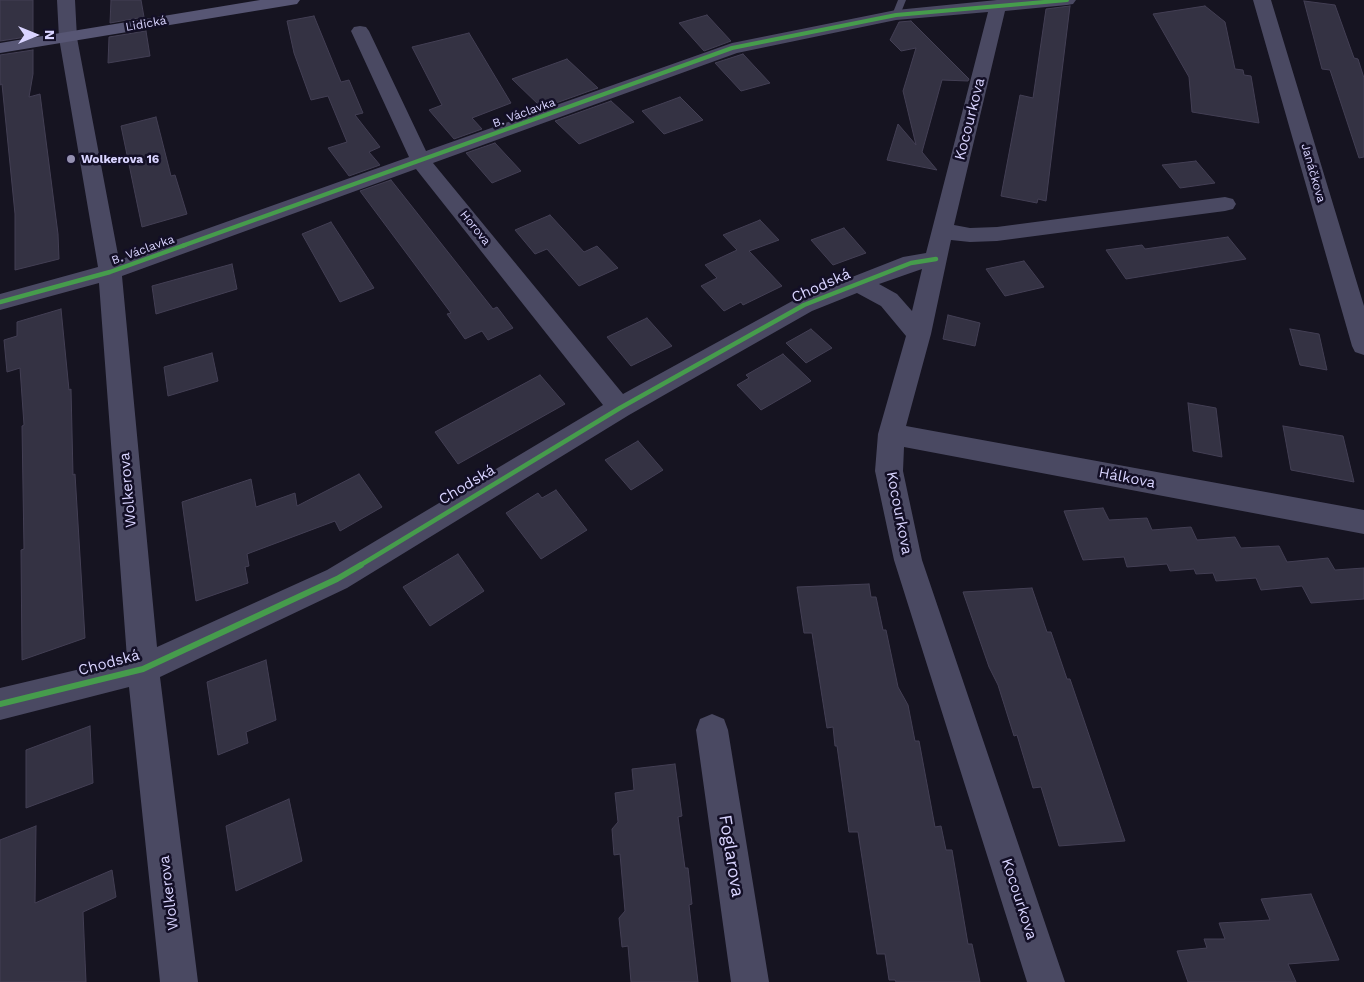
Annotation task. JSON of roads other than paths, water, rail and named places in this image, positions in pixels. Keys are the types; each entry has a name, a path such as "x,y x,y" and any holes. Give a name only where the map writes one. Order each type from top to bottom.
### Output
{"main road":[{"name":"Lidická","path":"0,48 291,0"}],"street":[{"name":"Wolkerova","path":"66,0 68,38 110,272 143,669 179,982"},
{"name":"B. Václavka","path":"0,302 110,272 732,48 899,7 998,5 1068,0"},
{"name":"Janáčkova","path":"1262,0 1364,346"},
{"name":"Kocourkova","path":"998,5 942,231 919,334 891,434 889,471 908,560 1046,982"},
{"name":"Horova","path":"360,31 421,161 620,408"},
{"path":"942,231 970,235 997,234 1225,204"},
{"name":"Chodská","path":"0,704 143,669 337,579 620,408 804,305 911,263 936,259"},
{"path":"858,283 889,300 919,334"},
{"name":"Hálkova","path":"891,434 1364,522"},
{"name":"Foglarova","path":"712,730 750,982"}],"place":[{"name":"Wolkerova 16","path":"71,159"}]}
